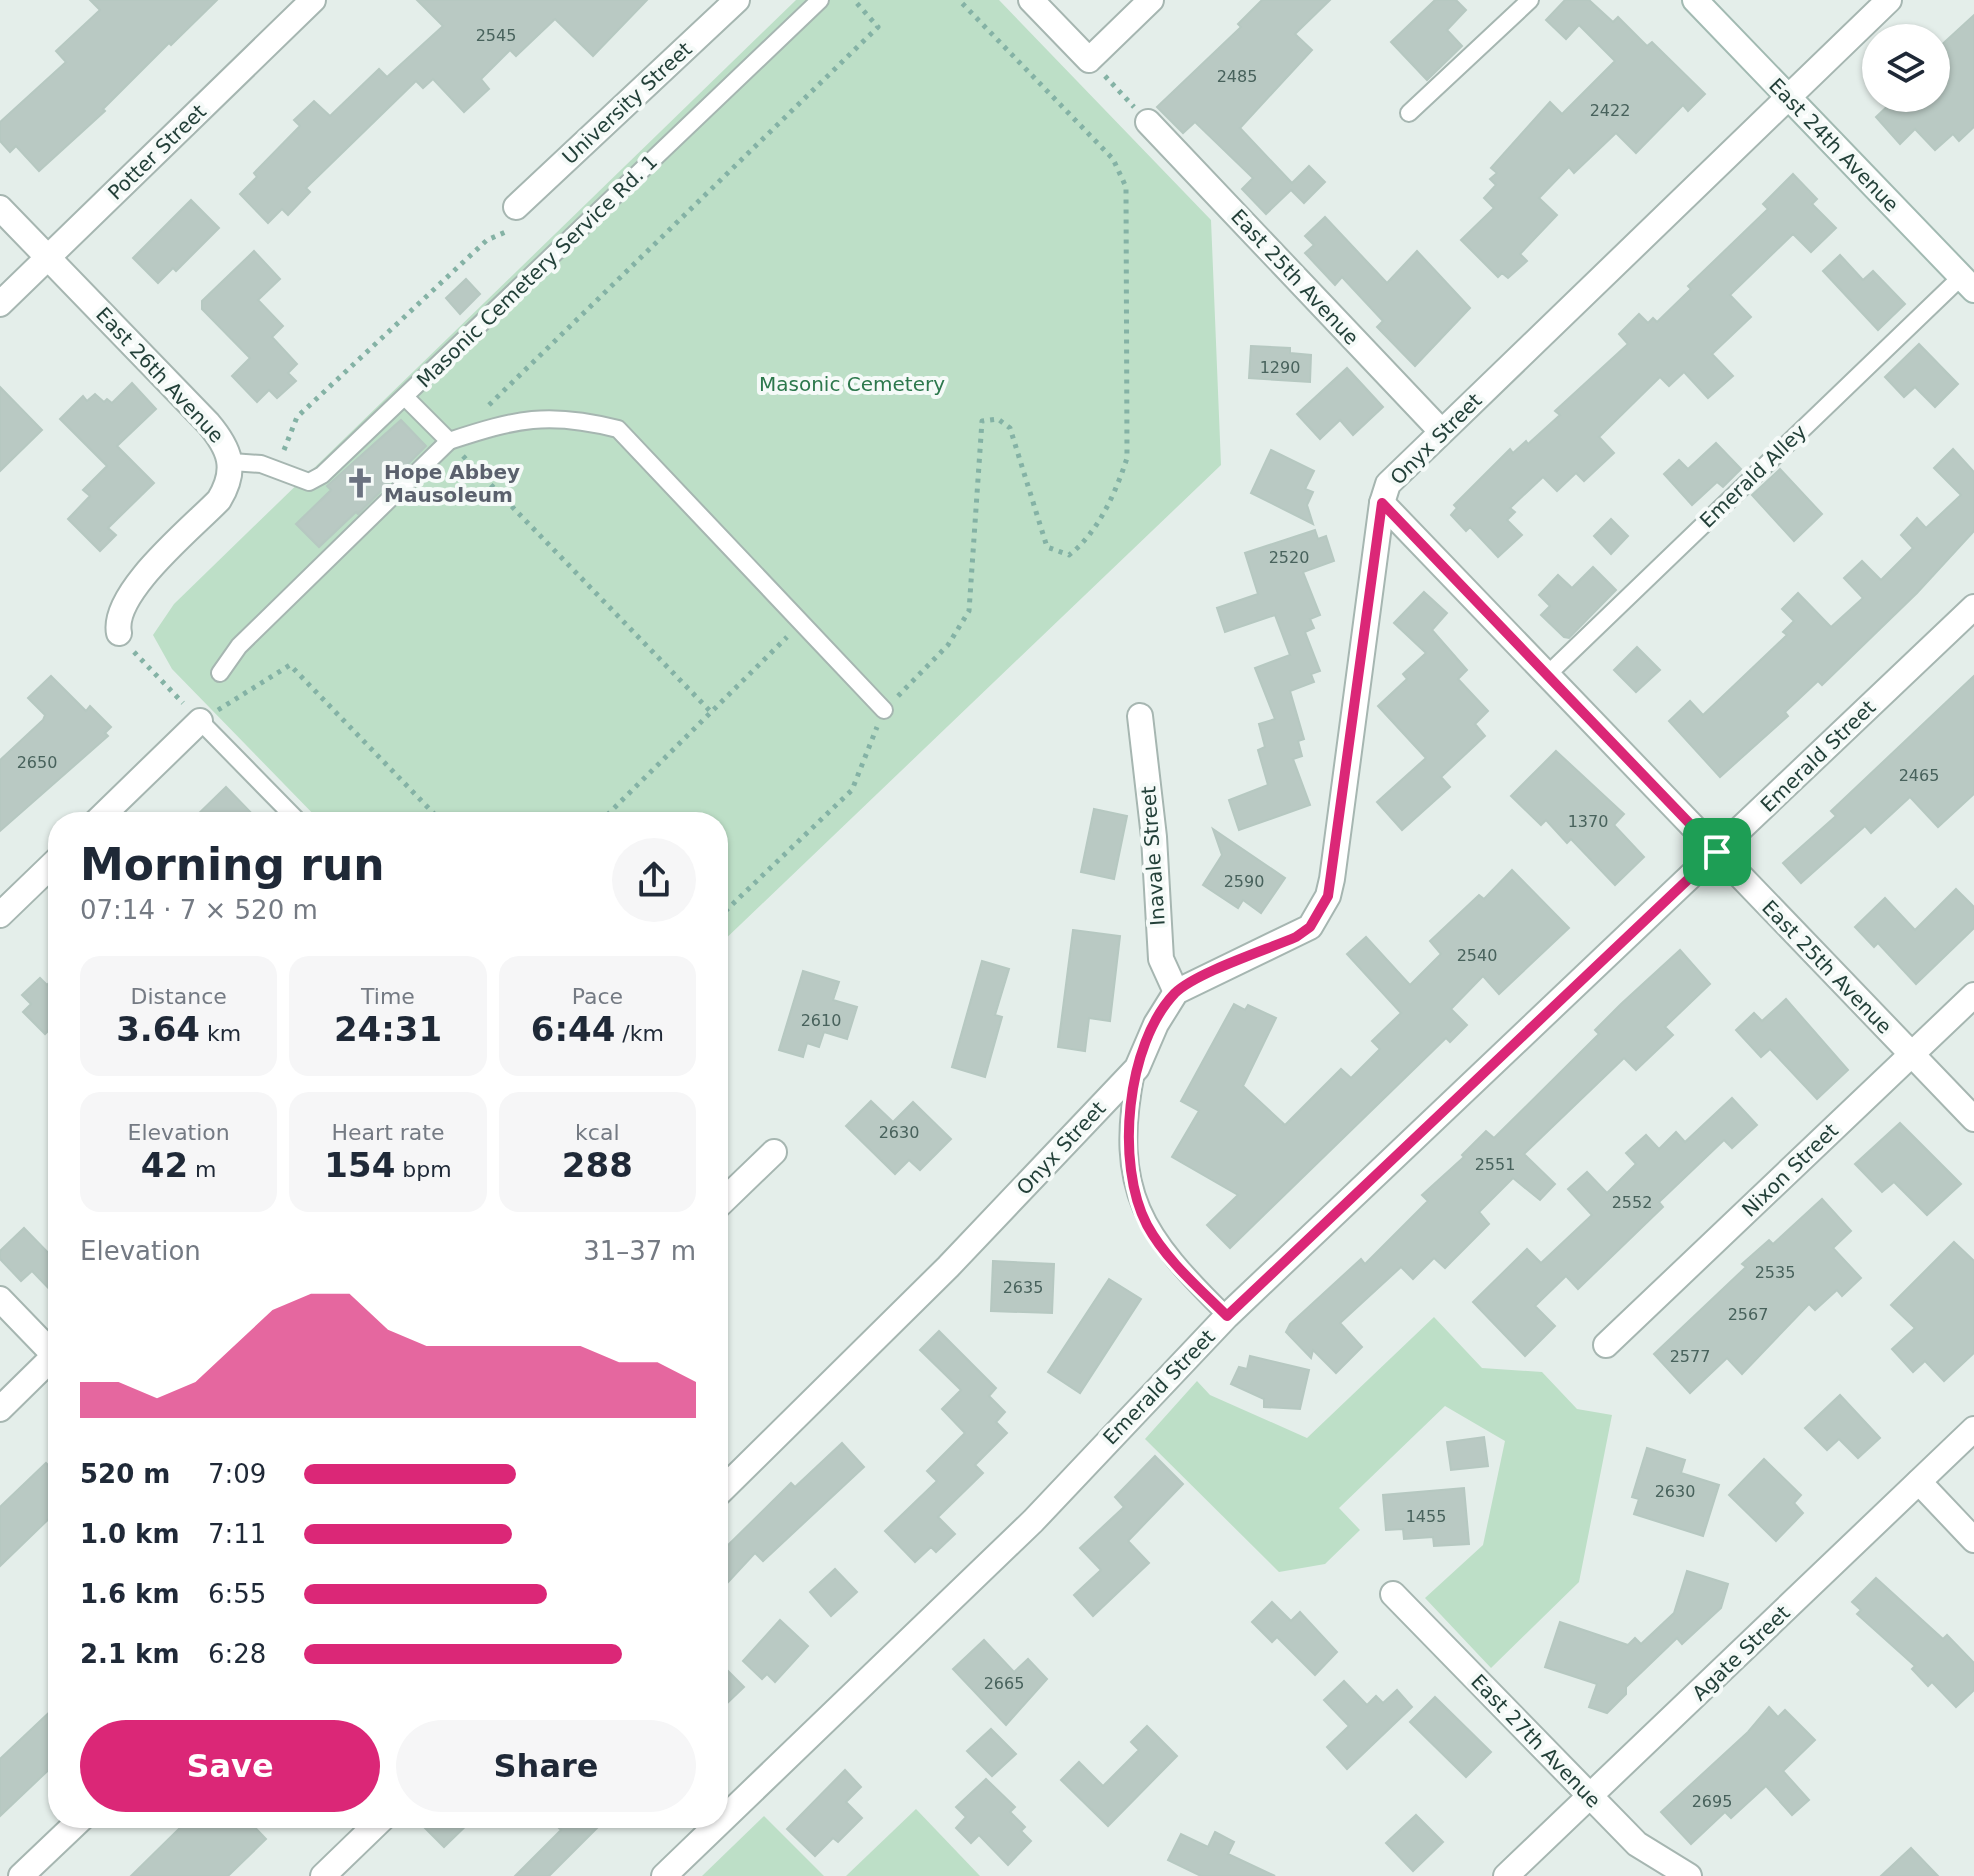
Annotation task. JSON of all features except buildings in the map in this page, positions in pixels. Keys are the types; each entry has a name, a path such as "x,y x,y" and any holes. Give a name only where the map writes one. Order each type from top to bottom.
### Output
{"street":[{"name":"Potter Street","path":"0,304 313,0"},
{"name":"University Street","path":"522,202 737,0"},
{"path":"1031,0 1089,60 1151,0"},
{"name":"East 24th Avenue","path":"1695,0 1967,284"},
{"name":"Onyx Street","path":"728,1484 948,1267 1137,1068 1156,1024 1176,992 1296,937 1310,927 1328,896 1382,503 1388,484 1889,0"},
{"name":"East 25th Avenue","path":"1148,122 1441,431"},
{"name":"East 26th Avenue","path":"0,208 208,423 229,450 232,462 227,487 219,500 130,592 119,614 119,633"},
{"name":"East 25th Avenue","path":"1382,503 1974,1119"},
{"name":"Emerald Street","path":"728,1814 1033,1521 1227,1316 1974,607"},
{"name":"Inavale Street","path":"1140,716 1154,837 1161,959 1176,992"},
{"path":"106,812 200,721"},
{"path":"0,915 48,869"},
{"name":"Nixon Street","path":"1606,1345 1974,995"},
{"path":"728,1196 774,1152"},
{"path":"0,1299 48,1346"},
{"path":"0,1409 48,1362"},
{"name":"Agate Street","path":"1506,1876 1974,1429"},
{"path":"1919,1482 1974,1540"},
{"name":"East 27th Avenue","path":"1393,1594 1637,1844 1689,1876"},
{"path":"21,1876 71,1828"},
{"path":"323,1876 373,1828"},
{"name":"Emerald Street","path":"664,1876 714,1828"}],"lane":[{"name":"Masonic Cemetery Service Rd. 1","path":"232,462 261,464 309,482 322,475 820,0"},
{"path":"1409,113 1530,0"},
{"name":"Emerald Alley","path":"1546,676 1967,284"},
{"path":"406,398 449,441"},
{"path":"220,673 239,646 449,441 516,419 575,418 618,429 884,710"},
{"path":"200,721 289,812"},
{"path":"1137,1068 1130,1103 1128,1138 1131,1169 1146,1222 1171,1258 1227,1316"}],"path":[{"path":"483,430 488,406 878,27 854,0"},
{"path":"728,908 852,790 884,710 948,645 969,611 982,421 998,419 1010,428 1047,547 1069,555 1084,544 1119,485 1127,458 1126,187 1113,159 959,0"},
{"path":"1089,60 1148,122"},
{"path":"278,470 297,417 487,240 521,225 529,212 522,202"},
{"path":"449,441 711,712"},
{"path":"610,812 800,623"},
{"path":"119,633 200,721 290,665 432,812"}],"green space":[{"name":"Masonic Cemetery","path":"796,0 999,0 1211,220 1221,465 728,936 728,812 311,812 172,669 153,635 174,604"},
{"path":"1434,1317 1482,1368 1542,1372 1577,1409 1612,1415 1579,1582 1491,1668 1425,1598 1483,1545 1505,1441 1445,1406 1339,1508 1360,1530 1325,1564 1279,1572 1145,1439 1197,1381 1210,1395 1307,1438"},
{"path":"916,1809 980,1876 846,1876"},
{"path":"764,1816 824,1876 702,1876"}],"place":[{"name":"Hope Abbey Mausoleum","path":"360,483"}],"route":[{"path":"1382,503 1717,852 1227,1316 1156,1240 1138,1200 1131,1169 1128,1127 1137,1068 1156,1024 1176,992 1222,968 1296,937 1310,927 1321,913 1332,879 1382,503"}]}
